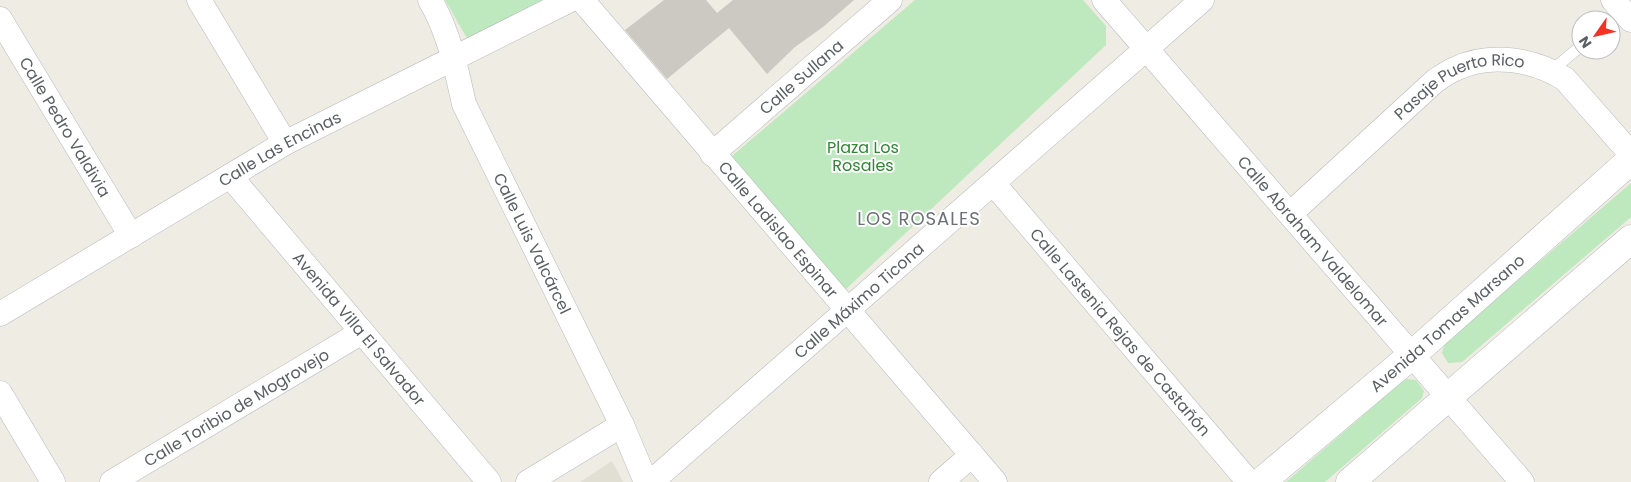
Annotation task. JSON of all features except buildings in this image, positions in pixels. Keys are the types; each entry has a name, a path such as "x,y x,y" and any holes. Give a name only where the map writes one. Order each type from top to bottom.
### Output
{"street":[{"path":"199,0 286,143"},
{"name":"Calle Luis Valcárcel","path":"430,0 440,16 454,59 464,104 622,424 646,482"},
{"name":"Calle Las Encinas","path":"0,314 286,143 570,0"},
{"name":"Calle Ladislao Espinar","path":"582,0 995,482"},
{"name":"Calle Sullana","path":"712,154 890,0"},
{"name":"Calle Abraham Valdelomar","path":"1104,0 1522,482"},
{"name":"Calle Máximo Ticona","path":"651,482 1202,0"},
{"name":"Calle Pedro Valdivia","path":"0,19 131,236"},
{"name":"Pasaje Puerto Rico","path":"1290,214 1435,81 1456,68 1486,60 1532,63 1565,79 1631,154"},
{"name":"Avenida Tomas Marsano","path":"1261,482 1412,355 1631,160"},
{"name":"Avenida Villa El Salvador","path":"230,176 489,482"},
{"name":"Calle Lastenia Rejas de Castañón","path":"993,183 1249,482"},
{"path":"1350,482 1631,238"},
{"name":"Calle Toribio de Mogrovejo","path":"112,482 362,332"},
{"path":"0,393 54,482"},
{"path":"528,482 622,424"},
{"path":"941,482 972,456"}],"lane":[{"path":"1551,71 1571,54"}],"shaded area":[{"path":"612,461 623,482 580,482"}],"green space":[{"path":"445,0 543,0 468,40"},
{"name":"Plaza Los Rosales","path":"915,0 1083,0 1106,26 1106,45 845,290 732,156"},
{"path":"1631,183 1631,217 1462,362 1448,363 1442,353 1445,343"},
{"path":"1405,379 1416,380 1424,391 1422,398 1325,482 1286,482"}],"district":[{"name":"LOS ROSALES","path":"919,219"}]}
